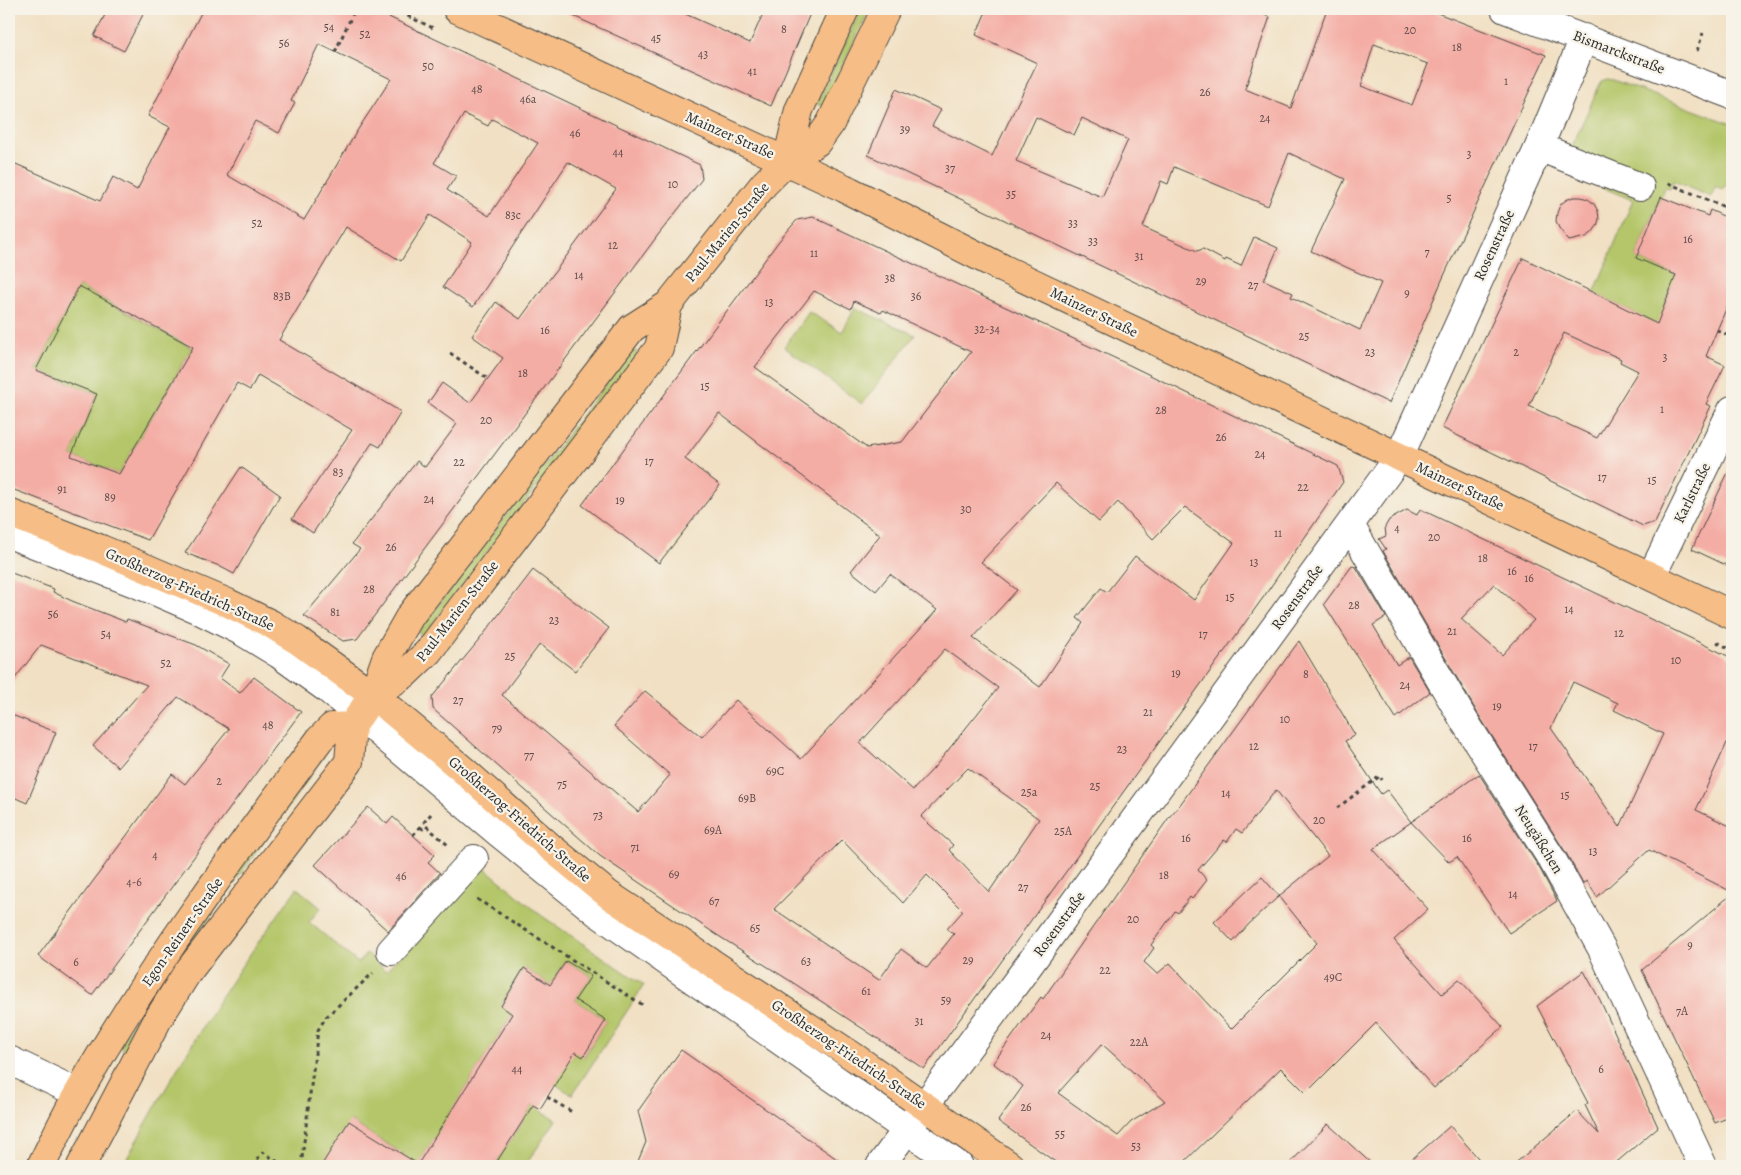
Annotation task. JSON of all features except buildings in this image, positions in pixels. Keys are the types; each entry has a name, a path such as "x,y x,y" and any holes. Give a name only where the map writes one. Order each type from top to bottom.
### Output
{"main road":[{"name":"Mainzer Straße","path":"457,9 895,212 1004,269 1732,615"},
{"path":"787,161 799,110 845,9"},
{"name":"Paul-Marien-Straße","path":"361,712 428,652 659,348 668,306 750,200 787,161 817,142 830,124 886,9"},
{"name":"Großherzog-Friedrich-Straße","path":"9,513 119,556 228,603 271,624 342,671 361,712 462,769 549,846 609,894 873,1070 1010,1166"},
{"name":"Egon-Reinert-Straße","path":"41,1166 78,1093 162,958 320,739 332,727 361,712"},
{"name":"Egon-Reinert-Straße","path":"81,1166 157,1021 188,973 349,762 361,712"},
{"path":"78,1093 111,1107"}],"street":[{"name":"Bismarckstraße","path":"1505,9 1732,95"},
{"name":"Rosenstraße","path":"880,1166 1399,457 1539,147 1584,38"},
{"path":"1539,147 1640,188"},
{"name":"Karlstraße","path":"1652,576 1732,410"},
{"name":"Neugäßchen","path":"1350,526 1465,722 1553,861 1590,926 1703,1166"},
{"path":"9,534 150,589 210,615 279,654 361,712 489,843 589,922 904,1132 959,1166"},
{"path":"9,549 196,623 236,644 309,692 361,712"},
{"path":"391,951 453,884 465,855"},
{"path":"9,1060 78,1093"},
{"path":"873,1070 892,1093 899,1107 904,1132 935,1166"},
{"path":"904,1132 928,1127 944,1130 973,1140"}],"path":[{"path":"335,52 355,9"},
{"path":"1671,185 1732,210"},
{"path":"1728,208 1732,198"},
{"path":"1717,330 1732,337"},
{"path":"450,353 488,378"},
{"path":"1337,808 1380,776 1382,780"},
{"path":"413,835 432,814"},
{"path":"420,827 423,829 426,826 465,855"},
{"path":"453,884 643,1005"},
{"path":"301,1166 318,1030 326,1017 376,970 391,951"},
{"path":"547,1097 572,1112"},
{"path":"252,1166 263,1152 284,1166"}],"green space":[{"path":"861,9 870,9 823,106 817,104"},
{"path":"1608,79 1732,124 1732,187 1726,184 1723,190 1715,187 1711,197 1673,181 1670,189 1665,187 1636,258 1682,278 1670,289 1664,306 1674,333 1594,293 1633,200 1561,171 1599,86 1602,81"},
{"path":"79,286 192,348 119,474 71,456 97,394 36,370"},
{"path":"855,308 915,335 862,404 784,347 809,312 842,332"},
{"path":"631,351 636,351 637,355 423,636 418,632"},
{"path":"324,756 176,965 130,1047 124,1050 121,1048 121,1043 168,961"},
{"path":"481,865 542,916 644,985 572,1095 549,1080 569,1048 584,1057 606,1020 575,1000 591,976 566,961 550,985 524,968 501,1005 512,1014 417,1166 396,1166 403,1154 350,1121 324,1162 330,1166 123,1166 160,1098 213,1010 297,888 321,908 309,922 358,963 367,953 386,971"},
{"path":"533,1105 556,1120 525,1166 494,1166"}]}
